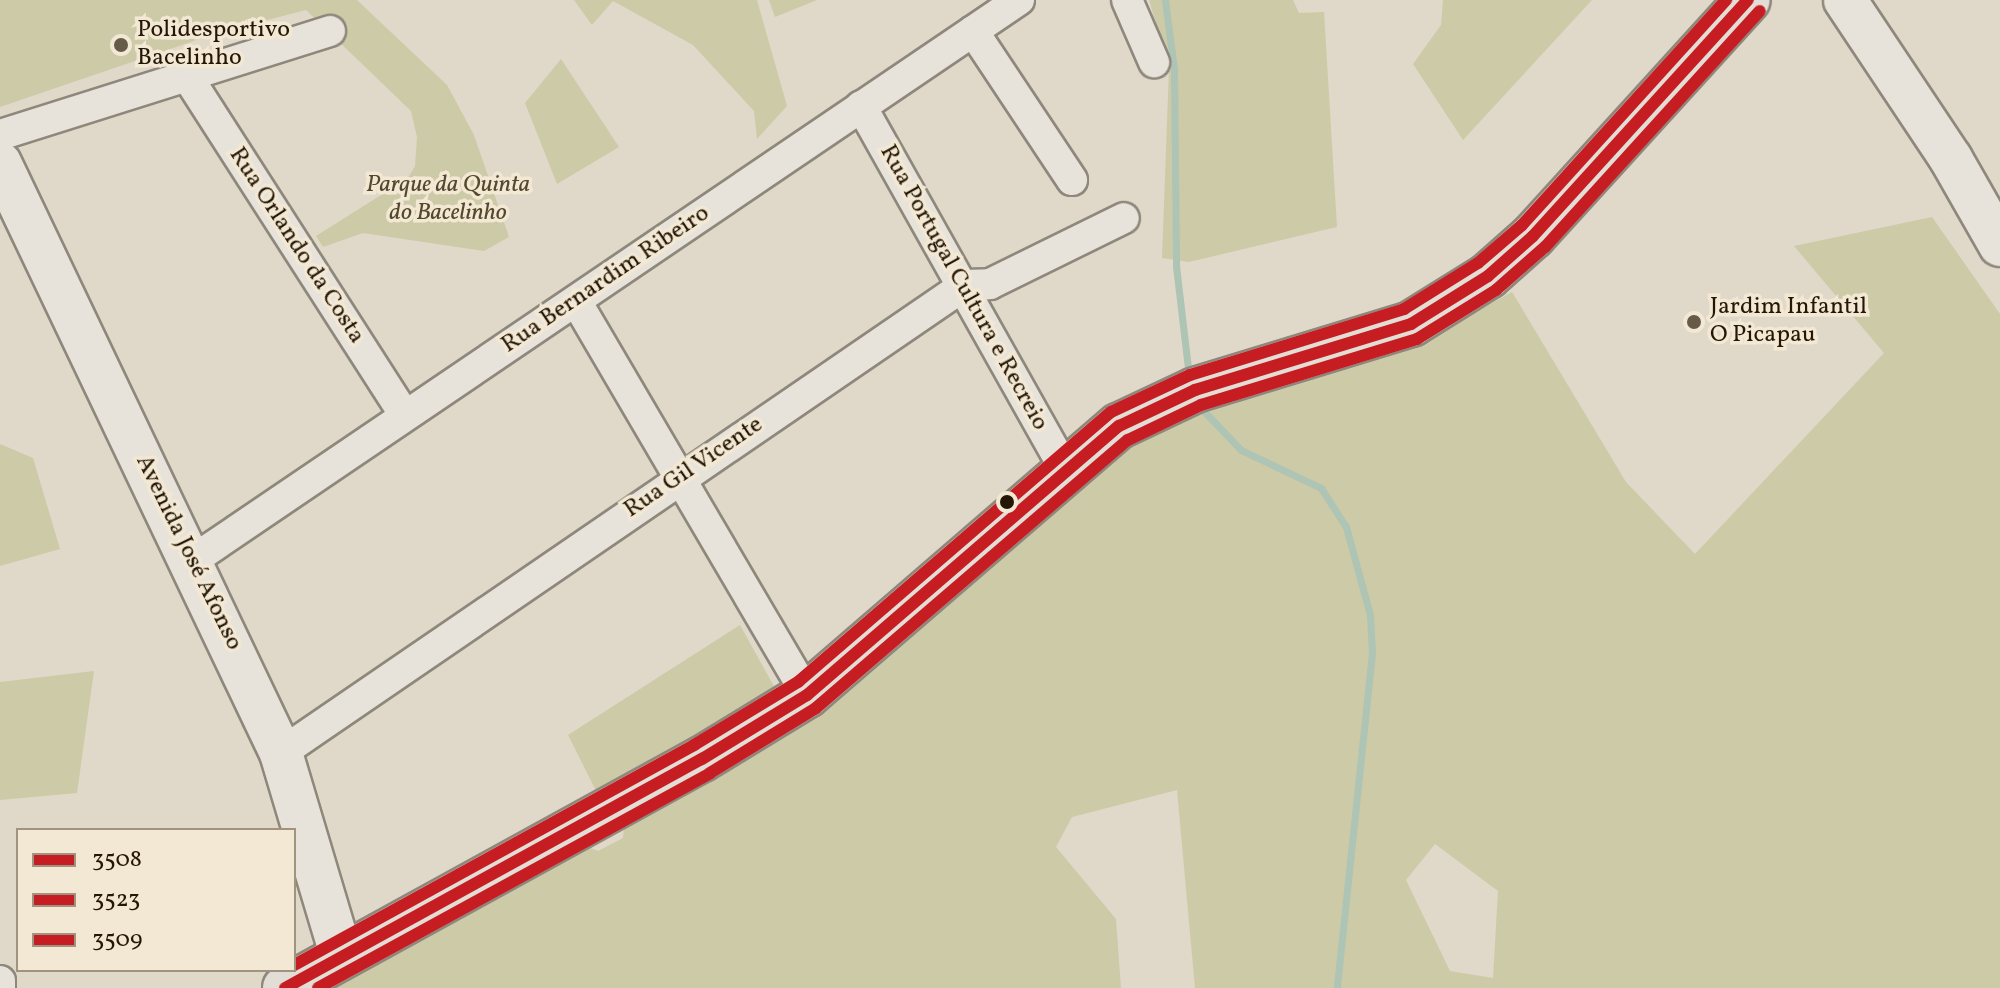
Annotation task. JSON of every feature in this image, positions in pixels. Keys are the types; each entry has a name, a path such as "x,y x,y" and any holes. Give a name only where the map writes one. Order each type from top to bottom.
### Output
{"main road":[{"path":"285,988 702,759 807,695 1119,426 1156,406 1411,324 1488,276 1533,236 1748,0"},
{"path":"1845,0 1951,159 2000,245"},
{"path":"1951,159 2000,214"},
{"name":"Avenida José Afonso","path":"0,163 193,560 281,753 342,957"}],"street":[{"name":"Rua Bernardim Ribeiro","path":"193,560 1019,0"},
{"path":"1127,0 1154,62"},
{"path":"0,135 330,31"},
{"path":"973,31 1072,180"},
{"name":"Rua Orlando da Costa","path":"187,76 405,415"},
{"name":"Rua Portugal Cultura e Recreio","path":"861,106 965,285 1065,470"},
{"name":"Rua Gil Vicente","path":"281,753 677,479 965,285 990,284 1124,218"},
{"path":"576,301 677,479 807,695"},
{"path":"0,981 0,988"}],"green space":[{"name":"Parque da Quinta do Bacelinho","path":"0,0 357,0 447,85 474,135 509,237 484,251 363,233 323,247 316,236 408,178 415,166 417,137 411,111 306,10 217,33 0,107"},
{"path":"574,0 757,0 787,106 757,139 754,111 693,45 613,1 592,25"},
{"path":"769,0 817,0 775,17"},
{"path":"1149,0 1293,0 1299,13 1324,12 1337,227 1189,262 1162,258 1169,69"},
{"path":"1443,0 1592,0 1463,140 1413,64 1441,25"},
{"path":"561,59 619,147 557,184 525,103"},
{"path":"1932,217 2000,314 2000,988 1195,988 1177,790 1072,817 1056,847 1116,919 1121,988 317,988 581,844 598,851 623,838 624,827 780,736 1131,442 1184,412 1415,345 1512,292 1626,482 1695,554 1884,353 1794,246","holes":["1435,844 1498,891 1493,978 1450,971 1406,880"]},
{"path":"0,444 33,458 60,549 0,566"},
{"path":"740,625 776,690 597,793 568,735"},
{"path":"94,671 77,793 0,800 0,682"}],"waterway":[{"path":"1165,0 1174,69 1176,266 1188,368"},
{"path":"1199,406 1241,450 1321,488 1346,527 1370,615 1372,653 1337,988"}],"transit line":[{"name":"3509","path":"296,964 694,745 798,682 1111,412 1190,375 1404,309 1478,263 1522,225 1726,0"},
{"name":"3508","path":"285,988 702,759 807,695 1119,426 1195,390 1411,324 1488,276 1533,236 1748,0"},
{"name":"3523","path":"318,988 710,773 816,708 1128,440 1201,405 1417,339 1496,290 1545,247 1760,11"}],"place":[{"name":"Polidesportivo Bacelinho","path":"121,45"},
{"name":"Jardim Infantil O Picapau","path":"1694,322"}]}
